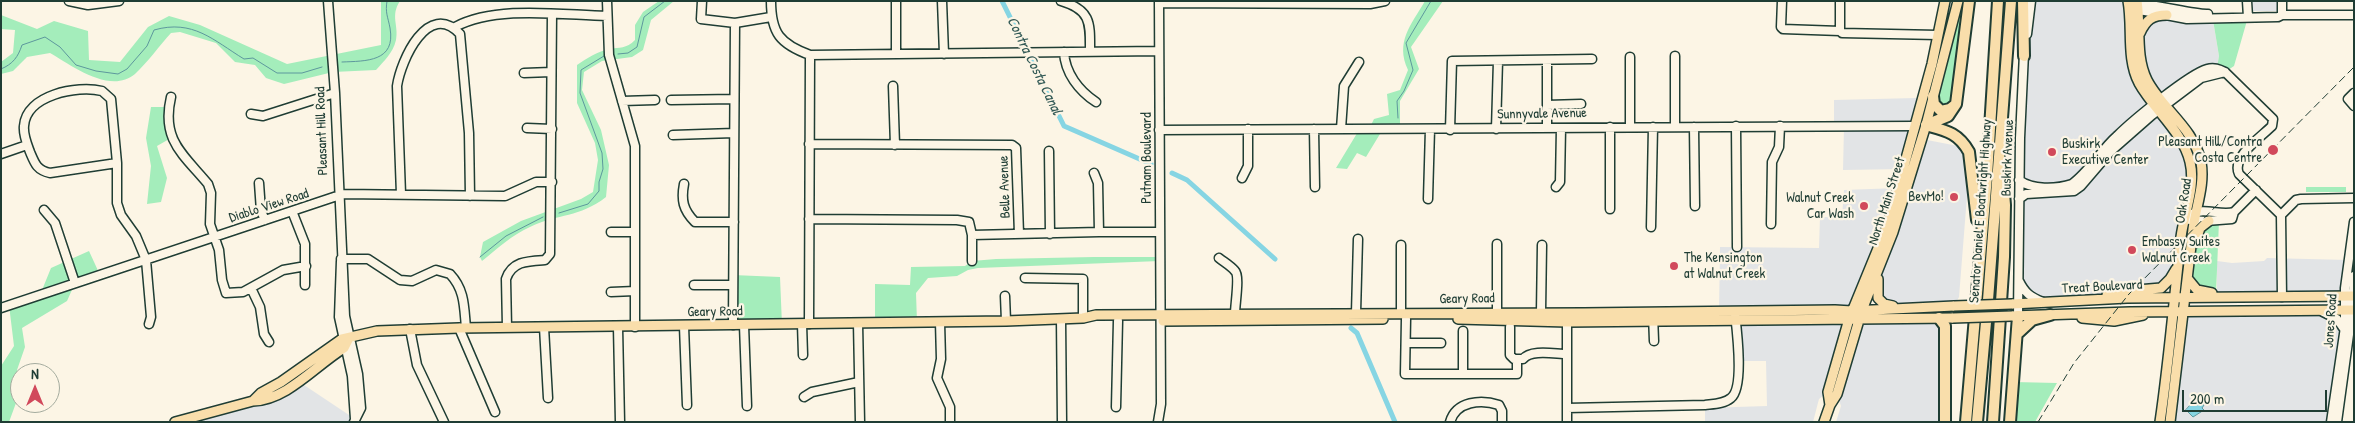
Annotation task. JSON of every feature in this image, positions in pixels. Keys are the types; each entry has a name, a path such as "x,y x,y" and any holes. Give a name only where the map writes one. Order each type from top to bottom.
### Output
{"highway":[{"path":"1921,126 1948,116 1956,104 1969,1"},
{"name":"Senator Daniel E Boatwright Highway","path":"1959,422 1977,220 1991,1"},
{"path":"1966,422 1989,157 1998,1"},
{"name":"Senator Daniel E Boatwright Highway","path":"1976,422 2011,1"},
{"path":"2023,1 2024,56"},
{"path":"1933,96 1934,104 1941,111 1950,109 1956,104"},
{"path":"1921,126 1951,132 1964,143 1969,152 1977,220"},
{"path":"1993,422 2004,257 2005,205 2000,151"},
{"path":"2018,333 2032,320 2050,315"},
{"path":"2010,422 2018,333 2015,316"},
{"path":"1939,318 1945,326 1945,422"}],"main road":[{"name":"North Main Street","path":"1856,315 1879,271 1893,232 1921,126 1945,1"},
{"name":"North Main Street","path":"1824,422 1830,404 1828,392 1933,96 1958,1"},
{"name":"Oak Road","path":"2134,5 2140,33 2143,69 2190,163 2191,184 2179,264 2160,422"},
{"name":"Oak Road","path":"2134,5 2133,65 2139,82 2190,136 2199,156 2202,183 2191,253 2170,422"},
{"path":"2140,33 2149,19 2157,15 2167,15"},
{"path":"2191,253 2200,228 2209,221"},
{"path":"2092,302 2126,291 2162,288 2179,264"},
{"path":"1879,271 1878,298 1884,304 1898,308"},
{"path":"2188,279 2194,288 2201,291 2234,297"},
{"name":"Treat Boulevard","path":"1856,315 1898,308 2092,302 2127,298 2350,296"},
{"name":"Treat Boulevard","path":"1856,315 1953,318 2062,314 2072,318 2114,321 2142,316 2150,312 2350,310"},
{"name":"Geary Road","path":"1497,316 1541,312 1566,317"},
{"name":"Geary Road","path":"175,422 253,401 264,400 285,391 305,369 345,342 377,331 507,327 635,327 1083,318 1118,321 1235,314 1356,313 1404,316"},
{"name":"Geary Road","path":"1083,318 1096,315 1161,318 1404,316 1825,317 1856,315"}],"street":[{"path":"69,1 88,5 119,1"},
{"name":"Pleasant Hill Road","path":"328,1 335,93 341,259 344,270 345,342 352,376 354,420"},
{"path":"607,1 609,55 634,146 635,327"},
{"path":"702,1 701,19 735,24 771,17"},
{"path":"771,1 771,17 776,31 785,43 794,49 810,55 1159,51"},
{"path":"896,1 896,54"},
{"path":"942,1 944,54"},
{"path":"1061,1 1076,6 1088,18 1090,52"},
{"path":"1159,2 1370,4 1384,1"},
{"path":"1782,1 1783,29 1840,31 1846,34 1938,35"},
{"path":"1840,1 1840,31"},
{"name":"Buskirk Avenue","path":"2015,316 2018,278 2019,180 2024,56 2031,1"},
{"path":"2247,1 2248,15"},
{"path":"2282,1 2282,15"},
{"name":"Putnam Boulevard","path":"1158,422 1161,404 1159,2"},
{"path":"2134,5 2150,4 2202,14 2248,15"},
{"path":"2134,5 2145,11 2187,20 2278,12 2282,15 2351,16"},
{"path":"455,27 468,20 485,17 552,14 607,16"},
{"path":"507,327 506,279 508,274 519,263 544,260 550,254 552,14"},
{"path":"401,194 397,86 400,68 412,37 424,22 439,17 455,27 460,34 465,77 470,196"},
{"path":"733,325 735,24"},
{"path":"1064,52 1067,72 1089,97 1096,102"},
{"path":"803,355 806,324 810,55"},
{"path":"1675,56 1675,126"},
{"path":"1630,57 1630,126"},
{"path":"1450,130 1452,61 1592,59"},
{"path":"1546,60 1547,128"},
{"path":"1496,129 1498,61"},
{"path":"1341,129 1344,86 1359,62"},
{"path":"524,73 552,72"},
{"path":"2019,180 2028,187 2065,186 2072,184 2117,135 2201,78 2225,72 2274,122 2237,164 2239,174 2281,215 2282,297"},
{"path":"893,86 895,145"},
{"path":"117,162 50,173 36,168 28,145 24,124 32,108 54,95 95,89 102,91 110,99 117,162 118,203 121,214 136,236 146,260 151,317 149,324"},
{"path":"250,114 263,116 335,93"},
{"path":"171,97 168,117 171,138 208,184 211,193 210,224 219,250 222,280 226,293 243,292 283,270 306,266"},
{"path":"671,100 734,99"},
{"path":"622,101 655,100"},
{"path":"1547,105 1581,104"},
{"path":"2019,199 2026,194 2066,193 2081,186 2111,151 2160,105"},
{"path":"1610,126 1610,209"},
{"name":"Sunnyvale Avenue","path":"1159,130 1450,130 1610,126 1921,126"},
{"path":"1694,126 1695,206"},
{"path":"1736,126 1737,247"},
{"path":"1770,224 1772,162 1779,147 1780,126"},
{"path":"1651,227 1653,127"},
{"path":"527,128 552,129"},
{"path":"1556,187 1560,182 1561,128"},
{"path":"1242,178 1248,166 1248,129"},
{"path":"1314,129 1314,187"},
{"path":"1428,199 1430,129"},
{"path":"673,135 734,133"},
{"name":"Belle Avenue","path":"809,144 1012,145 1016,148 1020,234 1160,232"},
{"path":"1,154 28,145"},
{"path":"1049,151 1050,234"},
{"path":"1094,173 1098,183 1099,232"},
{"name":"Diablo View Road","path":"1,308 343,194 505,196 536,182 552,182"},
{"path":"259,183 261,211 265,220"},
{"path":"684,184 683,207 695,222 734,222"},
{"path":"2185,218 2234,212 2256,190"},
{"path":"2281,215 2296,200 2354,198"},
{"path":"44,210 55,223 75,283"},
{"path":"292,211 305,244 305,284"},
{"path":"2196,216 2209,221 2232,219 2234,212"},
{"path":"808,219 957,220 969,222 972,236 972,261"},
{"name":"Jones Road","path":"2337,422 2350,310 2354,222"},
{"path":"611,232 635,232"},
{"path":"972,236 1020,234"},
{"path":"1356,313 1358,239"},
{"path":"1497,244 1497,316"},
{"path":"1401,245 1406,342 1405,374 1517,374 1517,359"},
{"path":"1541,312 1542,245"},
{"path":"1219,258 1236,272 1238,278 1235,294 1235,314"},
{"path":"341,259 368,259 400,280 412,281 436,270 450,274 462,294 466,309 463,328 495,412"},
{"name":"Jones Road","path":"2350,296 2354,276"},
{"path":"1025,278 1083,279 1083,318"},
{"path":"2018,278 2024,291 2030,297 2047,303"},
{"path":"694,284 733,285"},
{"path":"251,288 260,307 264,334 269,342"},
{"path":"611,292 634,291"},
{"path":"1005,296 1006,321"},
{"path":"2318,310 2337,319 2344,330"},
{"name":"Jones Road","path":"2331,422 2344,330 2350,310"},
{"path":"1654,316 1654,341"},
{"path":"1567,408 1705,405 1720,403 1732,398 1736,390 1738,376 1736,316"},
{"path":"1566,317 1567,422"},
{"path":"1061,319 1062,422"},
{"path":"1116,407 1118,321"},
{"path":"940,322 941,359 937,378 950,407 950,422"},
{"path":"858,323 860,422"},
{"path":"744,325 747,406"},
{"path":"618,326 620,422"},
{"path":"684,326 686,405"},
{"path":"544,327 548,398"},
{"path":"1510,327 1510,356 1517,359 1533,354 1567,354"},
{"path":"410,330 413,353 417,365 444,422"},
{"path":"1463,331 1463,374"},
{"path":"1406,342 1440,342"},
{"path":"804,397 812,392 859,382"},
{"path":"1450,422 1456,410 1461,406 1484,403 1499,405 1502,411 1502,422"}],"shaded area":[{"path":"2031,1 2128,1 2154,106 2072,184 2028,187 2019,180"},
{"path":"2247,1 2281,1 2280,11 2248,11"},
{"path":"2149,19 2213,20 2219,56 2217,68 2162,100 2155,93 2140,49 2145,24"},
{"path":"1916,98 1923,100 1904,169 1843,170 1844,127 1834,127 1834,100"},
{"path":"2158,111 2190,163 2179,264 2166,285 2092,302 2030,297 2018,279 2019,199 2026,194 2066,193"},
{"path":"1922,139 1963,147 1969,171 1959,297 1954,306 1898,308 1880,301 1879,271"},
{"path":"1898,188 1852,311 1719,312 1720,247 1819,248 1820,217 1842,217 1844,190"},
{"path":"2267,258 2349,260 2345,296 2217,294 2217,261 2232,263 2264,261"},
{"path":"2319,310 2343,325 2331,422 2170,422 2184,312"},
{"path":"1849,319 1828,392 1819,399 1813,422 1705,422 1705,408 1767,406 1766,361 1738,361 1736,320"},
{"path":"1859,319 1943,322 1945,422 1836,422 1841,406 1837,394"},
{"path":"298,381 355,419 354,422 175,422 264,400"}],"green space":[{"path":"381,1 400,1 395,16 397,35 395,45 376,70 333,72 284,84 266,78 255,65 235,62 216,43 180,32 171,33 140,69 125,80 103,80 91,76 50,53 27,57 13,71 1,74 1,62 13,53 15,30 1,29 1,15 37,29 54,21 88,31 89,60 120,62 148,27 169,16 200,25 287,64 381,45"},
{"path":"659,1 674,1 651,20 643,50 632,57 602,61 584,72 582,90 601,130 609,165 606,197 587,209 550,219 523,230 482,261 480,257 483,242 521,221 581,199 593,192 598,160 595,143 577,103 577,65 600,52 632,43 635,40 635,25 643,12"},
{"path":"1425,1 1443,1 1411,47 1419,69 1400,101 1400,129 1383,129 1366,157 1357,153 1347,169 1336,168 1359,130 1371,125 1374,119 1389,115 1387,94 1400,90 1408,70 1403,51 1406,34"},
{"path":"1959,1 1969,1 1957,95 1950,109 1934,104"},
{"path":"2248,17 2234,66 2225,72 2217,68 2219,56 2213,20"},
{"path":"151,107 169,107 171,138 157,146 167,178 161,202 147,204 151,166 146,138"},
{"path":"2306,187 2346,187 2346,192 2306,192"},
{"path":"2209,221 2219,221 2216,294 2201,291 2188,279 2192,237"},
{"path":"89,251 100,275 75,283 67,301 22,328 25,347 19,363 10,363 10,413 12,413 9,422 1,422 1,366 14,346 9,305 40,295 51,268"},
{"path":"1160,257 1160,261 978,268 968,270 957,276 928,278 916,293 917,322 875,323 875,284 910,285 911,267 965,266 972,261 996,259"},
{"path":"733,275 780,277 782,325 733,325"},
{"path":"2014,382 2057,383 2035,422 2010,422"}],"water":[{"path":"2197,398 2204,405 2202,408 2204,410 2193,417 2186,410"}],"waterway":[{"path":"342,62 369,60 384,53 388,48 391,39 387,1"},
{"path":"618,54 628,53 637,47 644,17 665,1"},
{"name":"Contra Costa Canal","path":"1002,1 1064,126 1151,164"},
{"path":"1398,118 1397,101 1404,91 1413,70 1406,43 1431,1"},
{"path":"1,69 15,60 22,45 45,37 60,47 76,65 96,71 118,74 127,69 147,46 154,30 168,27 180,27 202,33 244,59 253,58 277,73 302,73 322,67"},
{"path":"559,213 588,204 599,191 599,182 603,169 602,153 580,93 581,70 604,56"},
{"name":"Contra Costa Canal","path":"1172,173 1187,180 1275,259"},
{"path":"480,257 506,236 543,217"},
{"name":"Contra Costa Canal","path":"1351,328 1357,333 1395,422"}],"railway":[{"path":"2038,422 2074,363 2129,294 2354,67"}],"place":[{"name":"Pleasant Hill/Contra Costa Centre","path":"2273,150"},
{"name":"Buskirk Executive Center","path":"2052,152"},
{"name":"BevMo!","path":"1954,197"},
{"name":"Walnut Creek Car Wash","path":"1864,206"},
{"name":"Embassy Suites Walnut Creek","path":"2132,250"},
{"name":"The Kensington at Walnut Creek","path":"1674,266"}]}
